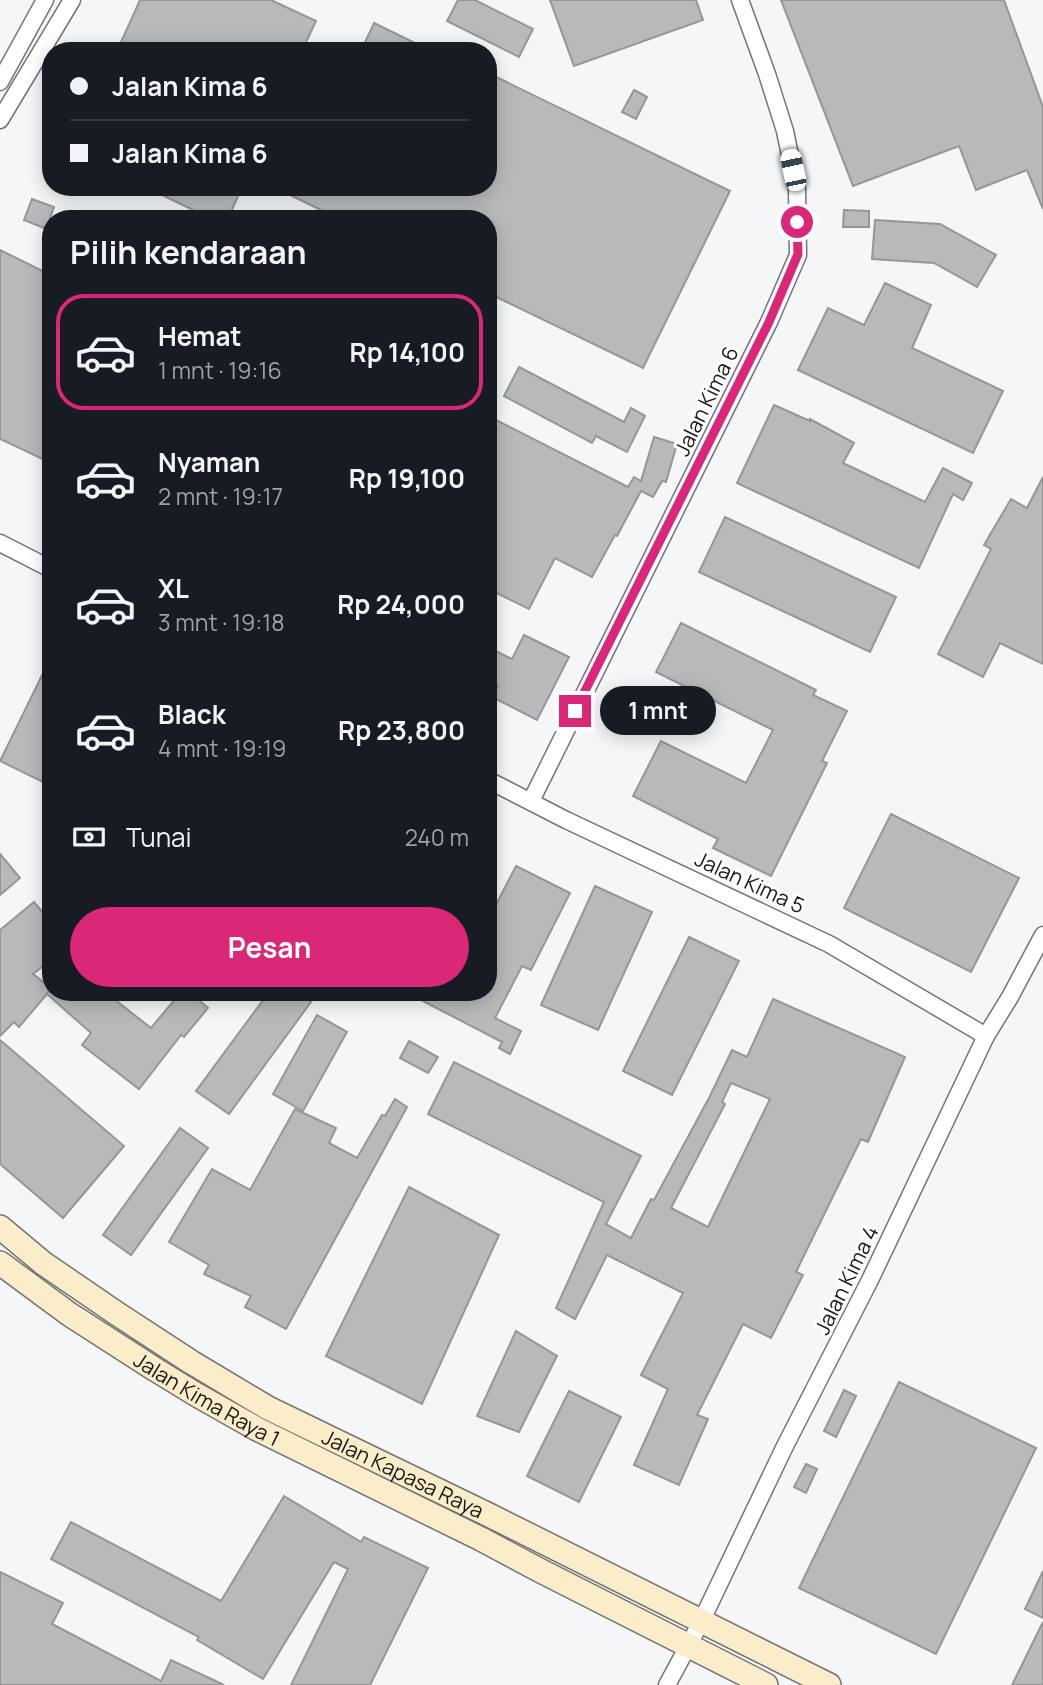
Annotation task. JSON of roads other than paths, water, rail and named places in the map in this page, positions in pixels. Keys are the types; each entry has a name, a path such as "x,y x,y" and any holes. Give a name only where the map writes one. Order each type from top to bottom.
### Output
{"main road":[{"name":"Jalan Kapasa Raya","path":"0,1227 43,1263 116,1313 268,1408 829,1685"},
{"name":"Jalan Kima Raya 1","path":"0,1263 69,1314 209,1402 766,1685"}],"street":[{"path":"0,82 45,0"},
{"path":"47,42 72,0"},
{"name":"Jalan Kima 6","path":"531,801 769,322 798,254 797,189 785,131 740,0"},
{"path":"0,120 42,50"},
{"path":"0,543 42,564"},
{"name":"Jalan Kima 5","path":"497,784 566,820 829,944 986,1036"},
{"name":"Jalan Kima 4","path":"667,1685 701,1622 785,1446 870,1280 986,1036 1043,935"}]}
